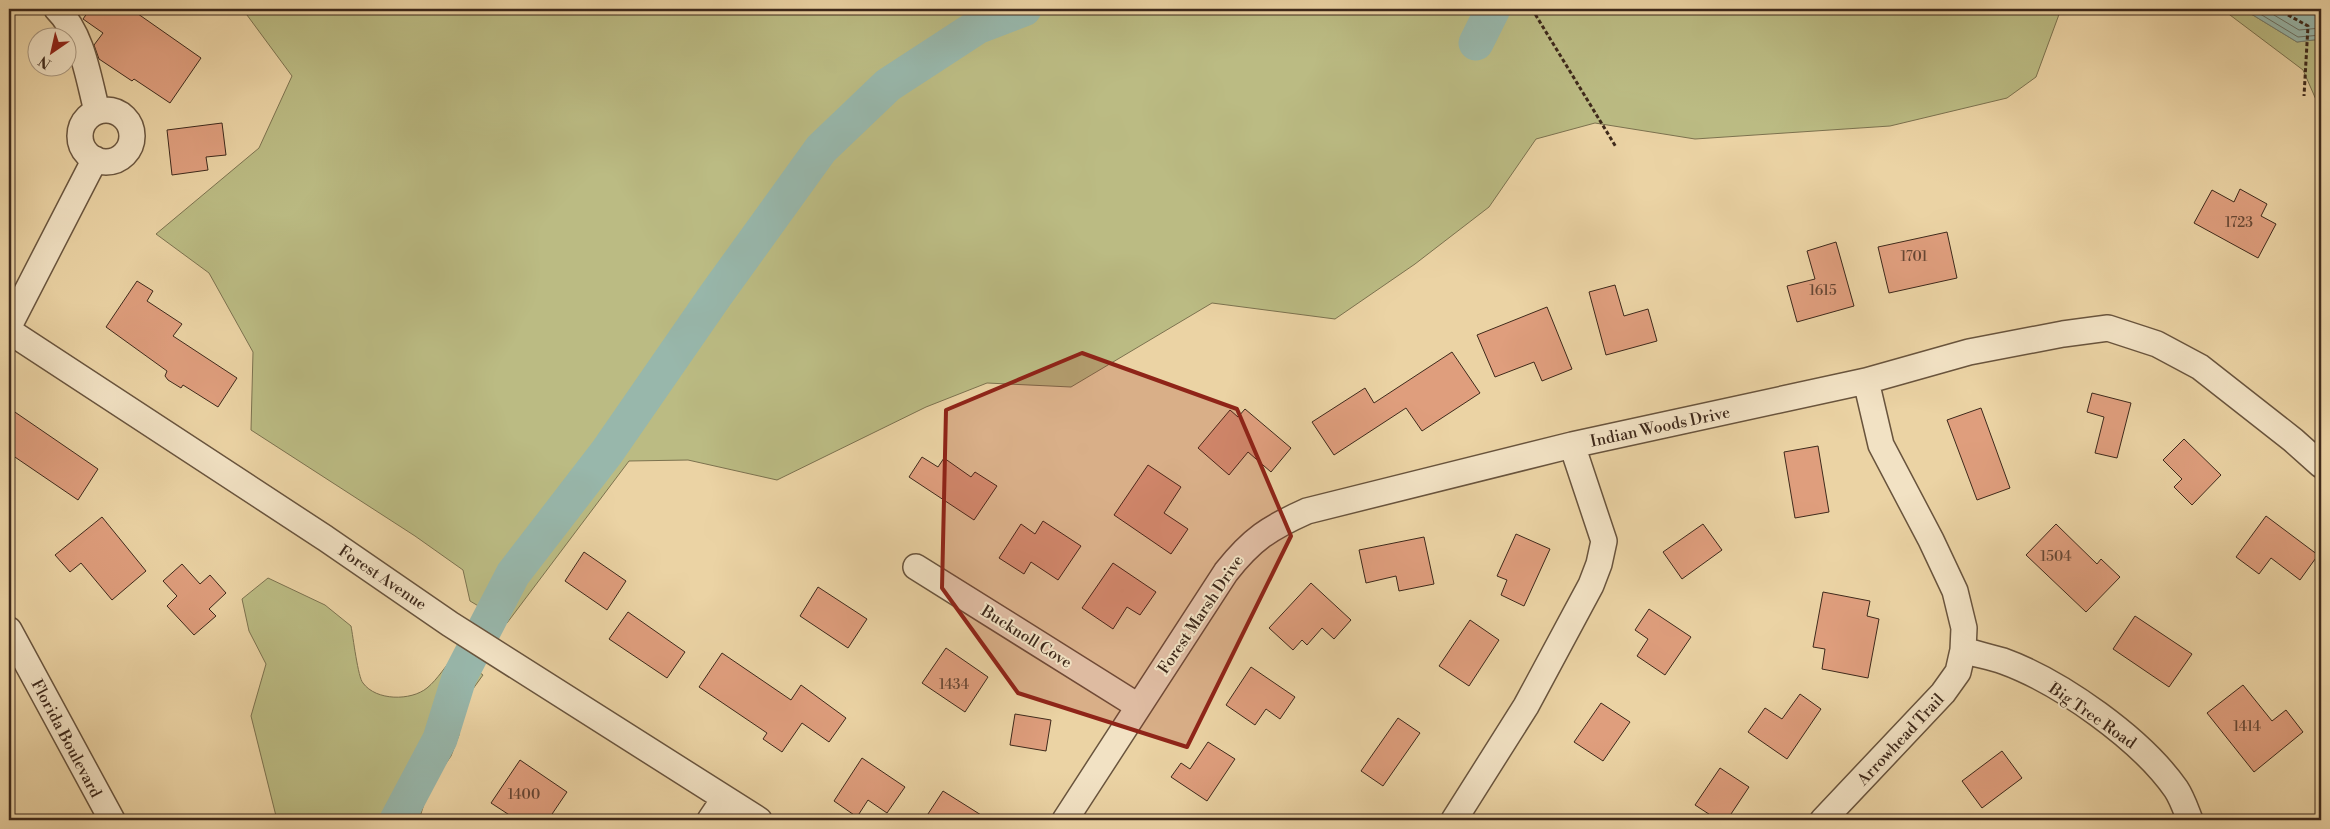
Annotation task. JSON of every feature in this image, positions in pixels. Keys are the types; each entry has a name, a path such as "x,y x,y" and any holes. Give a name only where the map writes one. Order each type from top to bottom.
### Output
{"street":[{"path":"57,9 66,18 81,49 97,111"},
{"path":"97,111 117,112 128,123 132,137 130,147 124,155 115,160 105,162 95,159 84,149 80,134 82,124 88,116 97,111"},
{"path":"9,326 95,159"},
{"name":"Indian Woods Drive","path":"1454,820 1526,706 1591,585 1600,564 1604,541 1572,445 1866,381 1969,352 2063,334 2108,328 2157,344 2200,367 2239,396 2321,465"},
{"name":"Forest Avenue","path":"9,331 325,538 450,624 759,820"},
{"path":"1866,381 1881,445 1931,540 1955,591 1964,628 1963,650"},
{"name":"Forest Marsh Drive","path":"1065,820 1226,572 1244,548 1273,526 1307,511 1572,445"},
{"name":"Bucknoll Cove","path":"916,567 1138,706"},
{"name":"Florida Boulevard","path":"9,630 112,820"},
{"name":"Arrowhead Trail","path":"1823,820 1944,693 1958,672 1963,650"},
{"name":"Big Tree Road","path":"1963,650 2004,662 2051,685 2128,736 2153,760 2177,791 2190,820"},
{"path":"710,820 724,799"}],"path":[{"path":"1532,9 1616,146"},
{"path":"2288,16 2308,26 2304,96"}],"highlighted area":[{"path":"1082,353 1237,409 1291,536 1187,747 1018,693 942,588 946,410"}],"green space":[{"path":"240,9 2061,9 2036,77 2007,98 1890,126 1695,139 1595,123 1536,139 1489,207 1415,264 1335,319 1212,303 1071,387 987,383 926,407 777,480 688,460 629,461 507,623 470,601 463,570 415,536 251,430 253,352 209,273 156,234 259,148 292,76 244,11"},
{"path":"2222,9 2243,9 2297,42 2321,39 2321,111 2303,70"},
{"path":"268,578 325,605 351,626 361,680 369,689 376,693 385,696 403,697 420,692 435,680 455,655 483,675 457,711 459,735 451,756 429,788 419,820 277,820 251,716 266,664 249,631 242,599"}],"water":[{"path":"2243,9 2321,9 2321,39 2297,42"}],"building":[{"path":"90,9 131,9 201,58 170,103 99,59 94,45 103,33 83,19"},
{"path":"222,123 226,155 206,157 208,170 172,175 167,130"},
{"path":"2240,189 2267,204 2261,216 2276,224 2258,258 2194,223 2212,190 2234,202"},
{"path":"1947,232 1957,278 1889,293 1878,247"},
{"path":"1836,242 1854,306 1797,322 1787,286 1815,279 1807,251"},
{"path":"137,281 153,291 147,301 182,324 173,336 237,378 218,407 183,385 181,388 168,380 165,376 167,371 106,327"},
{"path":"1615,285 1624,316 1648,309 1657,341 1606,355 1589,292"},
{"path":"1547,307 1572,369 1542,381 1534,362 1495,377 1477,335"},
{"path":"1452,352 1480,393 1422,431 1406,408 1334,455 1312,422 1365,388 1374,403"},
{"path":"2092,393 2131,403 2117,458 2095,453 2104,417 2087,412"},
{"path":"9,408 98,469 78,500 9,453"},
{"path":"1981,408 2010,488 1977,500 1947,420"},
{"path":"1245,409 1291,448 1271,472 1248,452 1229,475 1198,448 1230,410 1238,417"},
{"path":"2184,439 2221,475 2192,505 2174,487 2182,479 2163,460"},
{"path":"1818,446 1829,512 1795,518 1784,452"},
{"path":"922,457 938,467 944,458 971,477 975,472 997,486 974,520 909,477"},
{"path":"1148,465 1181,487 1164,513 1188,529 1171,554 1114,515"},
{"path":"2266,516 2318,555 2300,580 2271,558 2259,574 2236,557"},
{"path":"102,517 146,571 112,600 81,563 70,572 55,555"},
{"path":"1043,521 1081,546 1058,580 1031,562 1024,574 999,558 1021,524 1035,534"},
{"path":"1703,524 1722,550 1682,579 1663,552"},
{"path":"2056,524 2097,564 2101,559 2120,577 2086,612 2026,555"},
{"path":"1516,534 1550,549 1524,606 1501,595 1507,580 1497,576"},
{"path":"1424,537 1434,584 1399,591 1396,576 1366,583 1359,550"},
{"path":"584,552 626,581 607,610 565,581"},
{"path":"1113,563 1156,592 1140,615 1127,607 1113,629 1082,608"},
{"path":"182,564 200,584 210,575 226,593 209,609 216,616 194,635 167,606 177,596 163,581"},
{"path":"1311,583 1351,620 1334,639 1322,628 1307,645 1302,640 1293,650 1269,628"},
{"path":"818,587 867,619 848,648 800,616"},
{"path":"1823,592 1870,601 1867,616 1879,619 1868,678 1822,669 1825,649 1813,647"},
{"path":"1649,609 1691,637 1665,675 1637,656 1648,639 1635,630"},
{"path":"628,612 685,652 667,678 609,639"},
{"path":"2135,616 2192,654 2169,687 2113,649"},
{"path":"1470,620 1499,640 1469,686 1439,666"},
{"path":"946,648 988,677 965,712 922,683"},
{"path":"722,653 791,700 801,685 846,718 829,742 802,723 782,752 763,739 767,733 699,687"},
{"path":"1251,667 1295,697 1280,719 1266,709 1255,725 1226,705"},
{"path":"2243,685 2272,721 2286,710 2303,732 2254,772 2207,713"},
{"path":"1800,694 1821,709 1787,759 1748,732 1765,708 1782,719"},
{"path":"1601,703 1630,722 1603,761 1574,742"},
{"path":"1015,714 1051,720 1046,751 1010,745"},
{"path":"1398,718 1420,733 1383,786 1361,771"},
{"path":"1208,742 1235,759 1207,801 1171,777 1181,763 1190,769"},
{"path":"2002,751 2022,778 1982,808 1962,781"},
{"path":"862,758 905,787 887,813 868,800 857,817 834,801"},
{"path":"520,760 567,792 548,820 517,820 491,803"},
{"path":"1720,768 1749,787 1727,820 1718,820 1695,805"},
{"path":"943,791 989,820 924,820"}],"waterway":[{"path":"397,820 440,739 459,678 513,574 607,452 715,296 821,149 888,85 977,27 1024,9"},
{"path":"1476,43 1493,9"}]}
